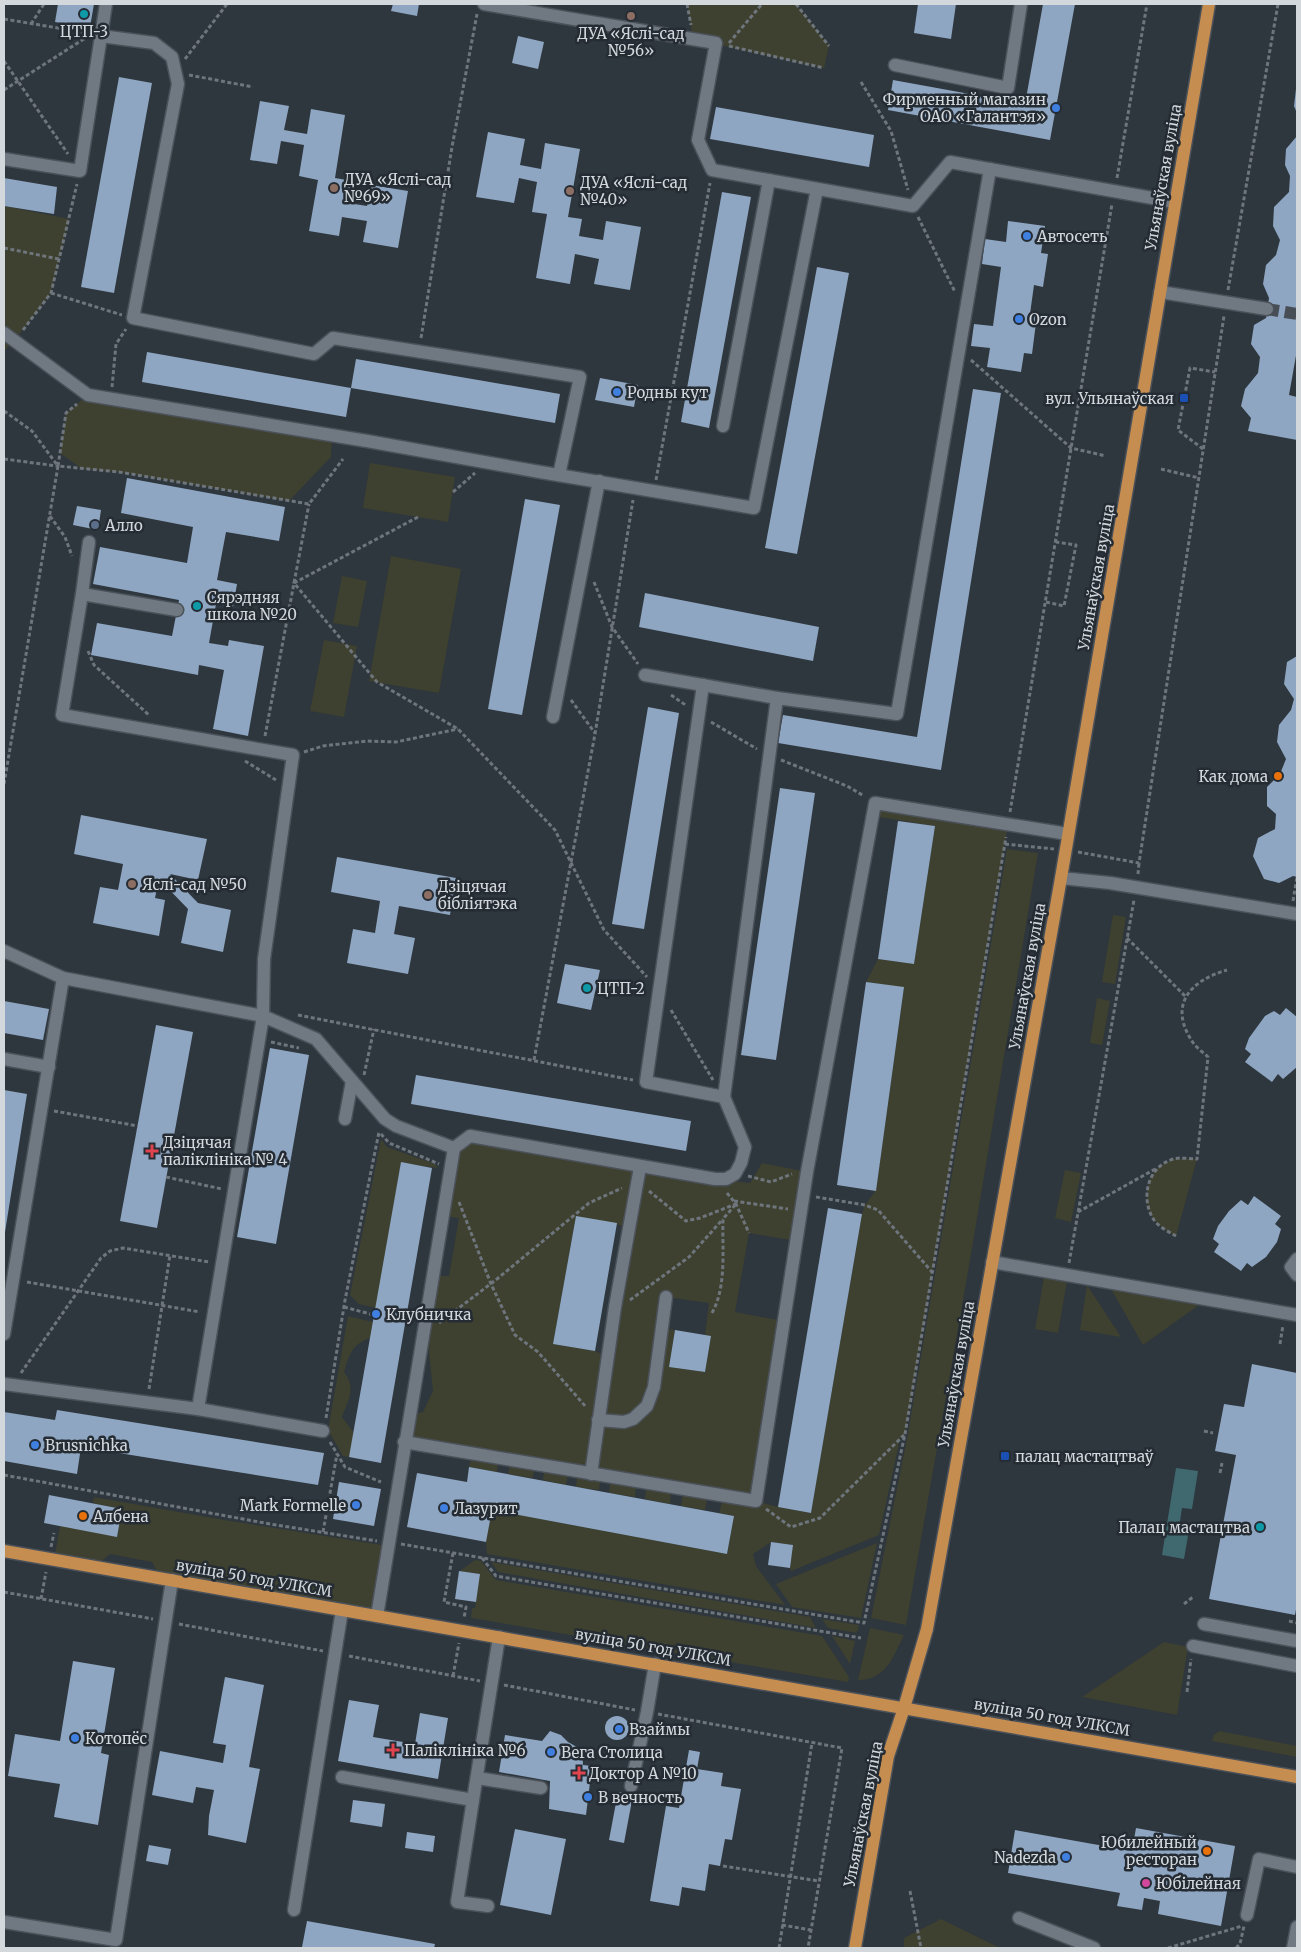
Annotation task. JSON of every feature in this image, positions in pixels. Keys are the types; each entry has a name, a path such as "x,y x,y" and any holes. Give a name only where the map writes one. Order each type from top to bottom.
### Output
{"main road":[{"name":"Ульянаўская вуліца","path":"855,1948 888,1756 927,1629 1066,850 1209,4"},
{"name":"вуліца 50 год УЛКСМ","path":"4,1554 172,1580 1297,1777"}],"lane":[{"path":"4,159 80,171 106,4"},
{"path":"895,65 1008,88 1021,4"},
{"path":"481,9 693,39 722,45 698,140 712,170 913,206 950,162 1175,202"},
{"path":"101,36 154,44 172,57 178,84 133,318 314,354 333,338 580,377 559,475"},
{"path":"645,676 778,698 897,714 990,169"},
{"path":"723,426 769,180"},
{"path":"4,333 88,395 754,508 817,188"},
{"path":"1160,292 1267,309"},
{"path":"553,716 599,481"},
{"path":"90,542 62,715 293,755 264,959 262,1016 198,1409"},
{"path":"82,594 177,610"},
{"path":"703,685 646,1082 724,1098"},
{"path":"377,1616 404,1442 454,1148 470,1136 715,1179 726,1179 735,1174 739,1169 745,1147 724,1098 778,698"},
{"path":"404,1442 756,1501 808,1168 875,803 1068,834"},
{"path":"1061,878 1136,888 1294,914"},
{"path":"4,951 63,978 262,1016 316,1038 358,1079 385,1119 396,1126 454,1148"},
{"path":"4,1334 63,978"},
{"path":"4,1059 48,1067"},
{"path":"345,1119 358,1079"},
{"path":"590,1474 614,1312 640,1167"},
{"path":"1297,1259 1291,1267 1297,1274"},
{"path":"992,1262 1297,1315"},
{"path":"598,1420 624,1422 632,1420 647,1406 654,1387 666,1297"},
{"path":"8,1385 198,1409 324,1431"},
{"path":"4,1922 116,1940 172,1580"},
{"path":"294,1910 342,1610"},
{"path":"1204,1624 1297,1641"},
{"path":"488,1906 457,1902 499,1637"},
{"path":"1193,1646 1297,1666"},
{"path":"631,1786 655,1664"},
{"path":"342,1777 473,1800"},
{"path":"477,1778 541,1788"},
{"path":"1246,1920 1259,1858 1297,1867"},
{"path":"1019,1918 1094,1948"},
{"path":"1293,1948 1297,1927"}],"path":[{"path":"31,24 44,4"},
{"path":"227,4 175,72 253,87"},
{"path":"687,4 693,39"},
{"path":"722,45 762,4"},
{"path":"796,4 829,46"},
{"path":"1066,1275 1136,888 1226,303 1278,4"},
{"path":"419,352 452,147 481,9"},
{"path":"4,19 92,34 4,90"},
{"path":"722,45 824,68"},
{"path":"4,62 80,171 51,293 14,341"},
{"path":"654,490 712,170"},
{"path":"4,248 60,259"},
{"path":"51,293 133,318 116,344 112,399"},
{"path":"959,350 1071,448 1106,456"},
{"path":"1203,449 1178,430 1190,368 1215,372"},
{"path":"4,784 66,413 88,395"},
{"path":"4,412 32,431 58,466"},
{"path":"4,459 120,472 309,504"},
{"path":"262,749 309,504 343,459"},
{"path":"1161,469 1199,478"},
{"path":"453,492 469,480"},
{"path":"534,1060 595,734 635,487"},
{"path":"50,516 65,536 73,563"},
{"path":"294,583 418,516"},
{"path":"1046,602 1064,606 1076,545 1055,542"},
{"path":"294,583 377,682 458,729 555,830 604,930 659,991 724,1098"},
{"path":"87,643 88,653 94,666 152,718"},
{"path":"559,683 595,734"},
{"path":"293,755 323,746 367,741 396,742 458,729"},
{"path":"241,759 288,787"},
{"path":"1005,844 1066,850 1139,863"},
{"path":"1294,914 1297,876"},
{"path":"1127,938 1186,997"},
{"path":"1078,1212 1174,1159 1196,1159 1208,1057 1194,1044 1181,1016 1182,1004 1198,983 1210,974 1227,970"},
{"path":"290,1013 646,1082"},
{"path":"358,1079 374,1029"},
{"path":"41,1109 138,1126"},
{"path":"379,1131 344,1307 324,1431 345,1467 381,1482"},
{"path":"1160,1166 1150,1179 1146,1194 1148,1208 1155,1222 1176,1236"},
{"path":"735,1174 771,1182 808,1168"},
{"path":"449,1176 491,1284 515,1335 538,1352 598,1420"},
{"path":"166,1177 234,1191"},
{"path":"715,1179 735,1202 749,1232"},
{"path":"422,1336 491,1284 588,1202 637,1181 686,1221 700,1218 735,1202 802,1212"},
{"path":"804,1195 864,1205 878,1210 932,1273"},
{"path":"614,1312 689,1257 735,1202"},
{"path":"712,1313 719,1301 722,1270 723,1218"},
{"path":"8,1385 79,1291 101,1258 110,1251 123,1248 222,1265"},
{"path":"147,1402 170,1255"},
{"path":"13,1279 213,1314"},
{"path":"344,1307 374,1315"},
{"path":"1280,1344 1282,1334"},
{"path":"1204,1432 1213,1433"},
{"path":"756,1501 791,1527 820,1518 905,1434"},
{"path":"323,1532 337,1453"},
{"path":"1220,1473 1222,1463"},
{"path":"4,1475 197,1512 389,1542 864,1623"},
{"path":"453,1553 444,1602 466,1607 453,1676"},
{"path":"482,1558 496,1576 861,1638"},
{"path":"4,1592 842,1748 808,1948"},
{"path":"1184,1604 1193,1597"},
{"path":"1289,1621 1297,1623"},
{"path":"1186,1692 1193,1646"},
{"path":"779,1948 812,1743"},
{"path":"723,1866 819,1882"},
{"path":"910,1890 921,1948"},
{"path":"1168,1948 1246,1920"},
{"path":"1236,1948 1240,1944 1246,1920"},
{"path":"782,1925 811,1930"}],"green space":[{"path":"687,4 796,4 829,46 824,68 693,39"},
{"path":"4,206 69,219 51,293 4,351"},
{"path":"88,395 332,435 331,457 289,501 119,472 82,469 60,453 66,413"},
{"path":"370,463 455,477 448,522 363,508"},
{"path":"391,556 461,569 439,693 369,681"},
{"path":"342,576 367,581 358,627 333,623"},
{"path":"324,640 357,646 344,717 310,711"},
{"path":"875,803 1008,825 905,1434 900,1439 879,1535 791,1571 793,1545 771,1542 753,1554 756,1566 785,1605 487,1554 486,1542 492,1510 727,1554 734,1516 719,1513 722,1502 737,1504 404,1442 408,1416 423,1412 433,1391 429,1353 432,1276 449,1276 459,1218 442,1216 454,1148 470,1136 715,1179 750,1183 762,1163 807,1172 797,1241 749,1233 735,1312 783,1321 756,1501 811,1513 862,1214 865,1205 876,1190 904,988 866,982 878,959 914,964 935,826 873,816","holes":["576,1216 629,1227 607,1356 595,1351 553,1344","666,1297 709,1303 705,1335 711,1336 705,1372 669,1367 675,1330 662,1328"]},
{"path":"1007,849 1038,853 969,1266 906,1625 871,1618 908,1433"},
{"path":"1113,915 1126,917 1115,984 1102,982"},
{"path":"1097,998 1110,1001 1102,1045 1090,1043"},
{"path":"381,1139 387,1147 435,1164 438,1168 401,1163 376,1308 359,1304 350,1295"},
{"path":"1174,1159 1197,1159 1176,1236 1157,1223 1152,1217 1147,1202 1148,1186 1151,1178 1162,1165"},
{"path":"1065,1170 1081,1173 1071,1222 1055,1218"},
{"path":"1044,1277 1067,1281 1058,1333 1035,1329"},
{"path":"1087,1285 1121,1337 1080,1330"},
{"path":"1111,1289 1199,1305 1143,1345"},
{"path":"348,1316 373,1322 370,1338 355,1347 344,1372 351,1389 342,1417 354,1433 349,1457 343,1456 328,1430"},
{"path":"471,1459 498,1463 497,1472 469,1467"},
{"path":"510,1465 534,1469 533,1478 508,1474"},
{"path":"544,1471 568,1475 566,1485 543,1480"},
{"path":"577,1477 600,1481 599,1490 576,1487"},
{"path":"610,1483 636,1487 635,1497 609,1493"},
{"path":"646,1489 671,1493 670,1504 645,1499"},
{"path":"683,1495 707,1499 705,1510 681,1506"},
{"path":"94,1497 388,1546 377,1616 161,1579 152,1562 110,1554 95,1567 54,1560 60,1526 117,1536 122,1509 93,1503"},
{"path":"877,1543 861,1618 792,1607 776,1584"},
{"path":"475,1560 481,1561 496,1580 822,1636 849,1677 848,1682 471,1618 472,1608 475,1608 480,1574 460,1571"},
{"path":"491,1562 810,1617 816,1628 498,1572"},
{"path":"822,1619 859,1625 857,1633 828,1628"},
{"path":"870,1628 904,1635 892,1659 882,1672 868,1679 858,1680"},
{"path":"832,1636 855,1641 850,1664"},
{"path":"1164,1642 1188,1647 1177,1715 1082,1697"},
{"path":"1219,1731 1297,1746 1297,1757 1212,1741 1214,1735"},
{"path":"941,1919 1000,1948 904,1948 904,1938"}],"water":[{"path":"1176,1468 1198,1471 1192,1509 1182,1508 1179,1528 1189,1530 1184,1559 1162,1555"}],"building":[{"path":"58,4 94,4 90,27 55,22"},
{"path":"393,4 419,4 417,16 391,11"},
{"path":"918,4 956,4 951,39 914,33"},
{"path":"1043,4 1075,4 1050,140 888,110 893,80 1025,104"},
{"path":"518,36 544,42 538,69 512,63"},
{"path":"119,77 152,83 114,293 81,287"},
{"path":"1297,90 1297,113 1294,106"},
{"name":"ДУА «Яслі-сад №69»","path":"260,101 289,106 284,130 307,134 311,109 345,115 335,178 352,181 348,203 367,206 371,185 408,191 398,248 363,242 367,221 342,217 339,236 309,231 318,180 299,176 304,145 281,141 277,164 250,160"},
{"path":"716,107 874,135 869,167 710,139"},
{"name":"ДУА «Яслі-сад №40»","path":"488,132 525,139 520,165 541,169 545,143 580,149 568,217 582,219 579,236 603,240 606,221 641,227 630,290 594,284 599,259 575,254 570,284 536,278 547,214 532,212 537,182 519,178 514,203 476,197"},
{"path":"1297,136 1297,350 1289,395 1297,397 1297,440 1248,431 1251,418 1241,406 1245,389 1258,373 1260,357 1251,344 1254,325 1266,318 1269,298 1263,284 1266,265 1276,255 1280,240 1273,226 1274,207 1289,192 1290,176 1285,165 1286,149"},
{"path":"4,178 57,187 54,214 4,206"},
{"path":"722,192 751,197 709,428 681,422"},
{"path":"1008,221 1045,226 1041,253 1048,254 1043,287 1034,285 1030,314 1037,315 1032,354 1024,353 1021,372 987,367 990,348 971,346 974,324 993,326 1001,267 982,264 985,239 1006,242"},
{"path":"817,267 849,273 797,554 765,548"},
{"path":"147,352 351,388 346,417 142,382"},
{"path":"356,359 560,394 555,423 351,388"},
{"name":"Родны кут","path":"600,378 638,385 634,407 595,400"},
{"path":"973,389 1001,393 941,770 778,743 783,715 917,737"},
{"name":"Сярэдняя школа №20","path":"127,478 285,507 279,541 226,532 217,580 237,584 233,607 216,604 209,643 228,646 229,640 264,646 248,736 213,729 224,670 199,665 198,675 91,655 97,623 172,636 179,600 93,584 100,547 187,563 193,527 121,513"},
{"path":"525,499 560,505 522,715 488,709"},
{"path":"77,506 101,510 98,530 73,525"},
{"path":"645,593 819,627 813,661 639,627"},
{"path":"1297,656 1297,877 1293,876 1279,883 1264,879 1253,856 1258,838 1275,829 1276,814 1267,806 1267,787 1280,774 1286,759 1277,742 1279,725 1291,710 1294,699 1284,684 1287,662"},
{"path":"648,707 679,713 644,929 612,924"},
{"path":"780,788 815,793 776,1060 741,1055"},
{"path":"81,815 207,839 198,880 170,874 198,903 231,910 223,952 181,943 188,909 159,879 155,898 165,900 159,936 93,923 100,887 118,890 123,864 74,854"},
{"path":"898,821 935,826 914,964 878,959"},
{"path":"337,857 456,878 450,915 399,906 394,934 415,938 408,974 347,963 353,929 375,933 380,901 331,892"},
{"path":"565,964 600,970 591,1010 557,1003"},
{"path":"866,982 904,987 876,1191 837,1185"},
{"path":"4,1001 49,1009 43,1040 4,1033"},
{"path":"1286,1008 1297,1017 1297,1067 1283,1079 1278,1074 1272,1082 1245,1062 1251,1054 1245,1049 1249,1038 1265,1016 1274,1011 1280,1015"},
{"name":"Дзіцячая паліклініка № 4","path":"156,1025 193,1032 157,1228 120,1221"},
{"path":"270,1048 309,1055 276,1244 237,1237"},
{"path":"416,1075 691,1121 686,1151 411,1104"},
{"path":"4,1090 27,1094 5,1232 4,1232"},
{"path":"401,1162 432,1168 381,1463 349,1457"},
{"path":"1254,1196 1281,1216 1275,1224 1281,1229 1277,1242 1266,1257 1252,1267 1247,1263 1241,1271 1214,1252 1219,1244 1213,1239 1218,1226 1229,1211 1241,1200 1248,1205"},
{"path":"828,1208 862,1214 811,1513 778,1507"},
{"path":"576,1216 617,1223 595,1351 553,1344"},
{"path":"675,1330 711,1336 705,1372 669,1367"},
{"name":"Палац мастацтва","path":"1252,1364 1297,1373 1297,1604 1295,1615 1209,1599 1236,1455 1215,1451 1224,1404 1244,1407"},
{"path":"57,1410 324,1453 318,1485 81,1447 77,1474 4,1461 4,1412 55,1420"},
{"path":"469,1467 734,1516 727,1554 492,1510 486,1542 407,1527 417,1473 467,1482"},
{"path":"339,1482 381,1489 374,1526 333,1519"},
{"name":"Албена","path":"49,1495 122,1509 117,1537 44,1523"},
{"path":"771,1542 793,1545 790,1568 768,1565"},
{"path":"459,1571 480,1574 476,1602 455,1599"},
{"path":"73,1661 115,1668 101,1753 109,1755 98,1825 54,1817 60,1784 8,1776 15,1734 60,1741"},
{"path":"225,1677 264,1685 249,1767 260,1769 246,1843 208,1835 209,1816 214,1790 196,1787 193,1803 152,1795 160,1751 223,1763 226,1745 213,1743"},
{"path":"349,1700 379,1705 373,1737 415,1744 420,1713 448,1718 438,1779 338,1761"},
{"path":"617,1716 625,1720 629,1728 625,1736 617,1740 609,1736 605,1728 609,1720"},
{"path":"550,1731 561,1735 568,1742 582,1750 583,1765 592,1766 586,1815 549,1809 550,1781 499,1772 505,1735 542,1741"},
{"path":"689,1750 700,1752 697,1769 723,1773 721,1786 741,1789 732,1840 725,1839 720,1866 709,1864 705,1891 682,1887 679,1906 650,1901 666,1806 679,1808"},
{"path":"618,1792 633,1795 624,1843 609,1840"},
{"path":"353,1800 385,1804 382,1827 350,1822"},
{"name":"Юбілейная","path":"1136,1828 1235,1846 1221,1926 1158,1914 1160,1901 1144,1898 1142,1910 1117,1906 1120,1893 1008,1873 1015,1830 1132,1851"},
{"path":"515,1829 566,1839 551,1915 500,1905"},
{"path":"407,1832 435,1836 433,1852 405,1848"},
{"path":"149,1845 171,1849 168,1865 146,1861"},
{"path":"307,1921 435,1944 434,1948 302,1947"}],"tunnel":[{"path":"1267,309 1297,314"}],"place":[{"name":"ЦТП-3","path":"84,14"},
{"name":"ДУА «Яслі-сад №56»","path":"631,16"},
{"name":"Фирменный магазин ОАО «Галантэя»","path":"1056,108"},
{"name":"ДУА «Яслі-сад №69»","path":"334,188"},
{"name":"ДУА «Яслі-сад №40»","path":"570,191"},
{"name":"Автосеть","path":"1027,236"},
{"name":"Ozon","path":"1019,319"},
{"name":"Родны кут","path":"617,392"},
{"name":"вул. Ульянаўская","path":"1184,398"},
{"name":"Алло","path":"95,525"},
{"name":"Сярэдняя школа №20","path":"197,606"},
{"name":"Как дома","path":"1278,776"},
{"name":"Яслі-сад №50","path":"132,884"},
{"name":"Дзіцячая бібліятэка","path":"428,895"},
{"name":"ЦТП-2","path":"587,988"},
{"name":"Дзіцячая паліклініка № 4","path":"152,1151"},
{"name":"Клубничка","path":"376,1314"},
{"name":"Brusnichka","path":"35,1445"},
{"name":"палац мастацтваў","path":"1005,1456"},
{"name":"Mark Formelle","path":"356,1505"},
{"name":"Лазурит","path":"444,1508"},
{"name":"Албена","path":"83,1516"},
{"name":"Палац мастацтва","path":"1260,1527"},
{"name":"Взаймы","path":"619,1729"},
{"name":"Котопёс","path":"75,1738"},
{"name":"Паліклініка №6","path":"393,1750"},
{"name":"Вега Столица","path":"551,1752"},
{"name":"Доктор А №10","path":"579,1773"},
{"name":"В вечность","path":"588,1797"},
{"name":"Юбилейный ресторан","path":"1207,1851"},
{"name":"Nadezda","path":"1066,1857"},
{"name":"Юбілейная","path":"1146,1883"}]}
